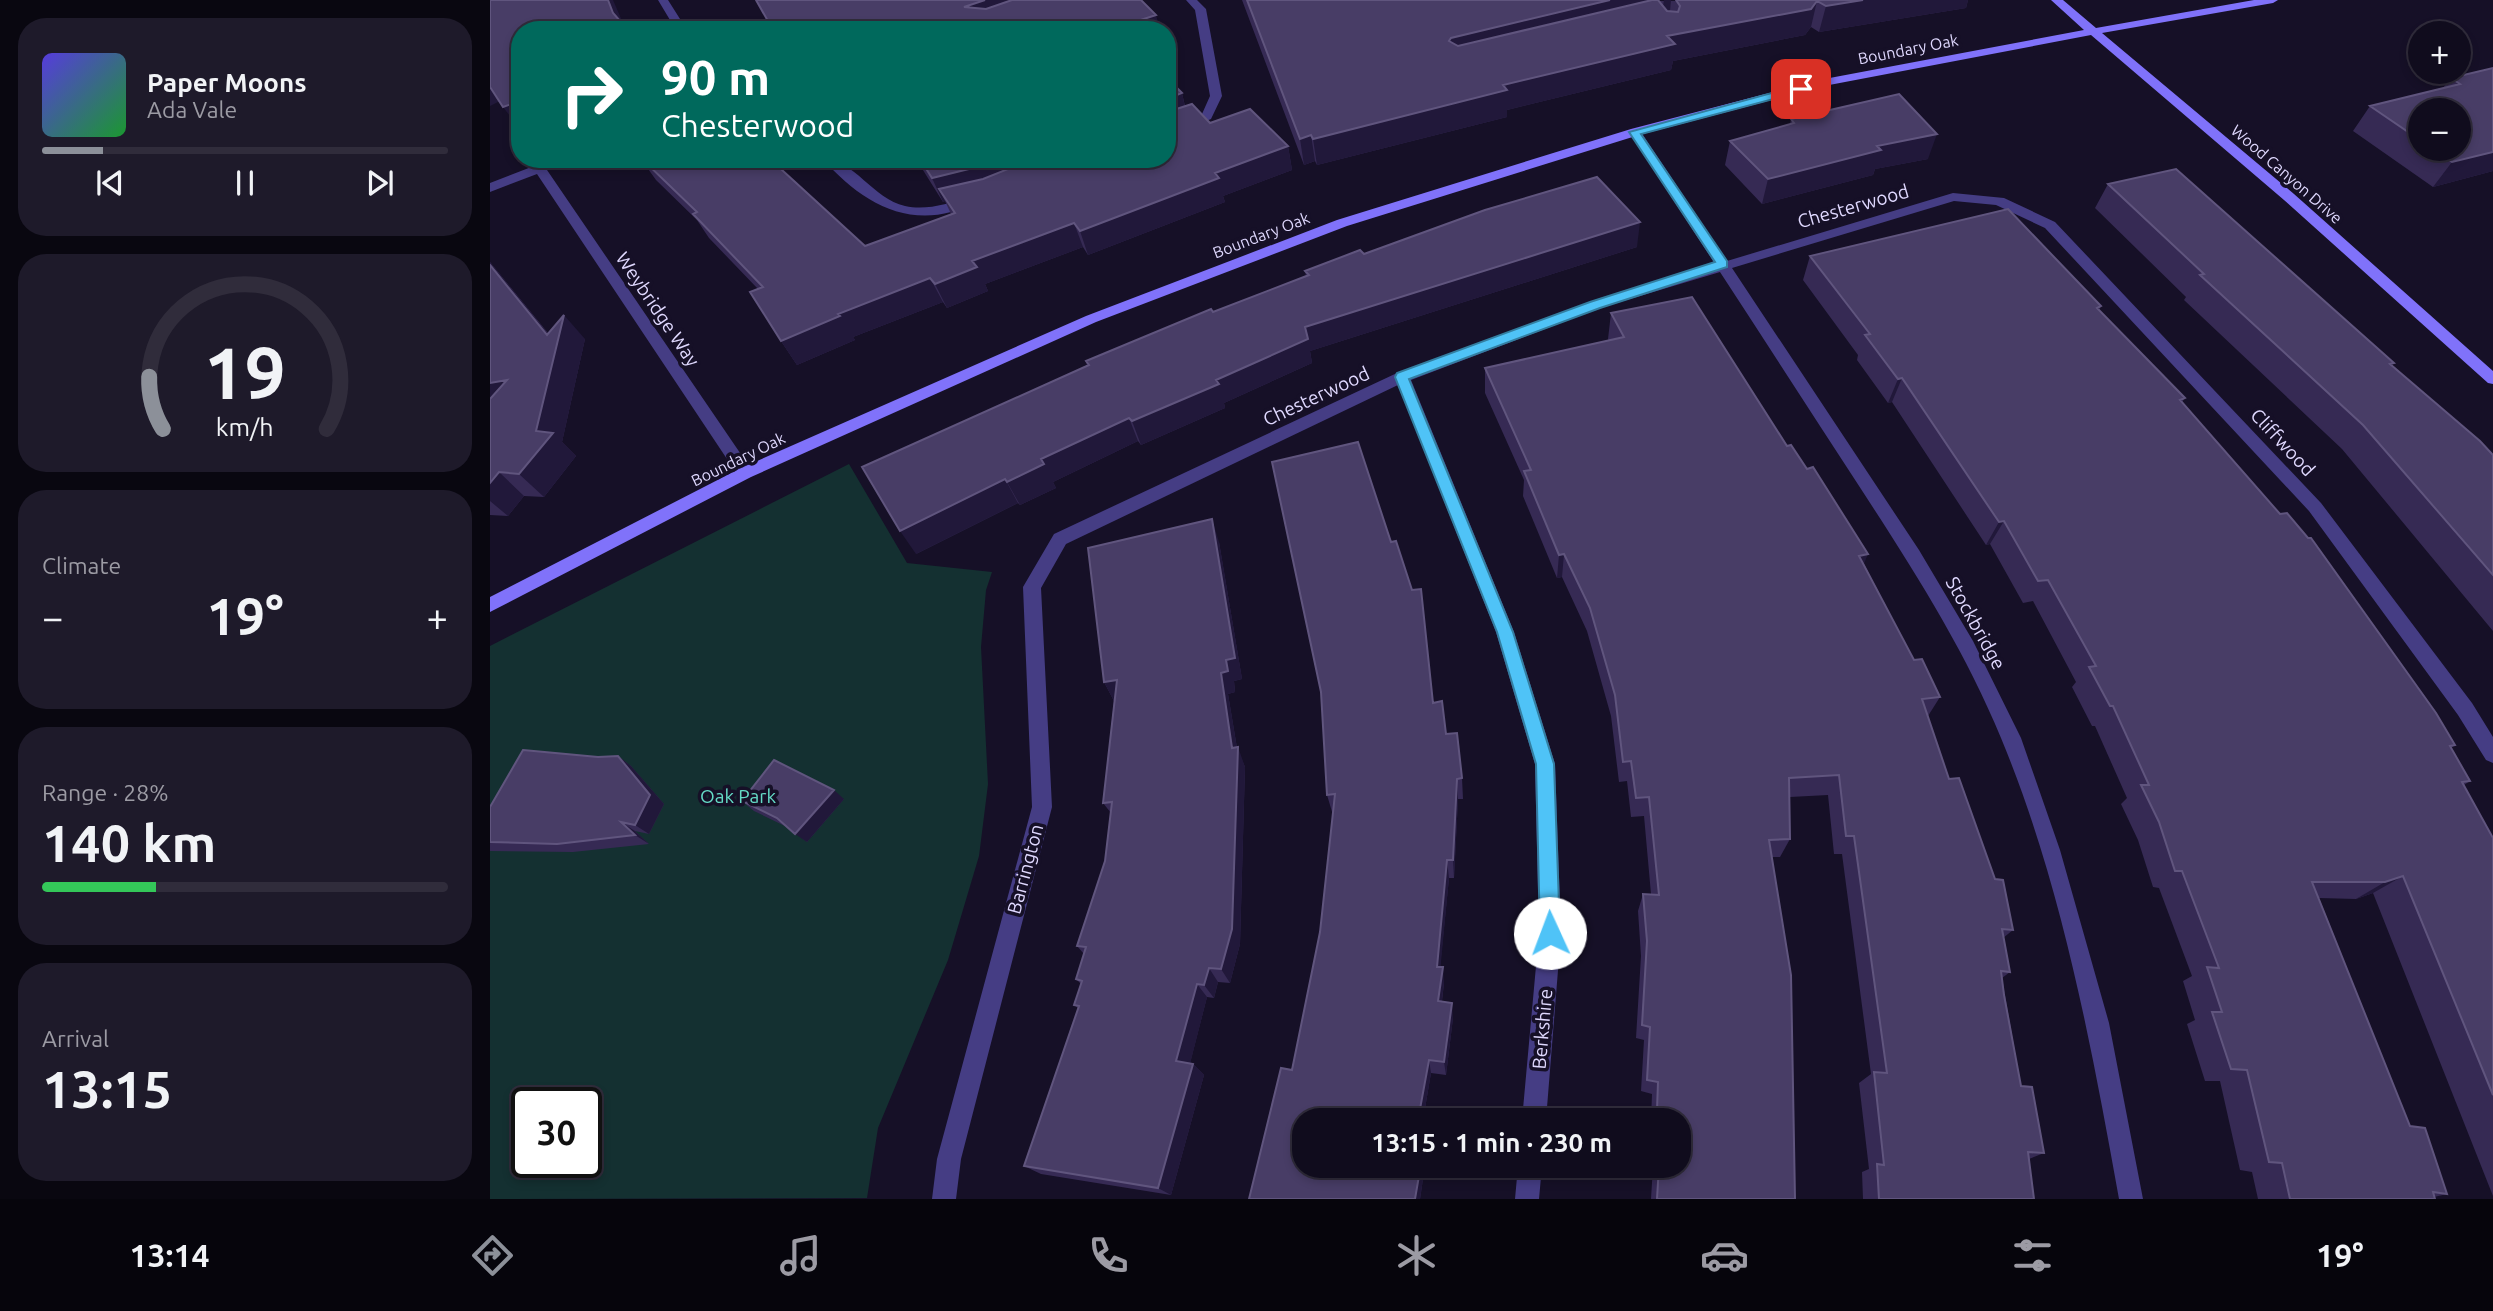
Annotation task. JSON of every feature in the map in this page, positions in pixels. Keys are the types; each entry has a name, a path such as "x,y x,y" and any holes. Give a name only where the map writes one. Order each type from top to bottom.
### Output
{"street":[{"path":"663,0 676,21"},
{"path":"1176,130 1207,116 1216,96 1200,9 1191,0"},
{"name":"Wood Canyon Drive","path":"2056,0 2288,197 2493,379"},
{"name":"Boundary Oak","path":"490,605 745,473 1129,304 1342,223 1635,132 1823,83 2273,0"},
{"name":"Stockbridge","path":"1635,132 1913,555 1967,646 2011,738 2050,850 2098,1023 2132,1199"},
{"path":"490,188 537,168"},
{"name":"Weybridge Way","path":"540,168 745,473"},
{"path":"840,168 883,205 914,214 944,211 982,198"},
{"name":"Chesterwood","path":"1060,539 1402,377 1595,305 1723,264 1953,197 1999,201"},
{"name":"Cliffwood","path":"1999,201 2050,225 2315,507 2465,709 2493,754"},
{"name":"Berkshire","path":"1402,377 1505,632 1545,764 1550,933 1535,1108"},
{"name":"Barrington","path":"944,1199 949,1159 1042,807 1032,587 1060,539"},
{"path":"1527,1199 1529,1178"}],"green space":[{"name":"Oak Park","path":"849,464 907,563 992,572 986,590 981,647 988,784 979,856 948,960 878,1128 867,1198 490,1199 490,646"}],"building":[{"path":"490,0 608,0 613,13 620,21 511,21 511,104 503,107 490,87"},
{"path":"756,0 985,0 964,7 986,9 1012,0 1141,0 1156,15 1138,21 768,21"},
{"path":"1247,0 1610,0 1451,38 1449,41 1458,46 1652,0 1658,0 1667,11 1678,12 1680,6 1676,0 1863,0 1826,6 1817,1 1811,9 1667,36 1675,44 1503,85 1507,90 1313,139 1311,135 1300,139"},
{"path":"2493,68 2493,152 2471,157 2471,98 2408,98 2408,132 2370,106 2460,84 2471,84 2471,73"},
{"path":"1899,94 1937,134 1877,146 1881,150 1768,179 1730,141 1794,123 1791,119"},
{"path":"1192,104 1210,123 1250,109 1288,146 1215,173 1219,178 1080,231 1074,223 972,261 977,267 935,284 930,278 838,314 840,316 781,341 750,292 763,287 693,214 697,212 651,168 780,168 865,246 955,213 939,189 983,179 1010,168 1176,168 1176,109"},
{"path":"926,168 973,168 932,178"},
{"path":"2176,169 2493,455 2493,575 2363,425 2200,275 2204,274 2108,184"},
{"path":"1597,177 1640,222 1305,327 1308,339 1216,380 1219,384 1132,421 1129,418 1041,459 1044,464 1007,482 1005,479 900,531 862,467 1089,365 1086,361 1211,309 1213,312 1309,275 1305,271 1360,250 1364,254 1485,210"},
{"path":"2008,209 2101,306 2097,308 2185,398 2180,400 2280,514 2287,513 2308,538 2311,538 2436,713 2455,745 2450,746 2470,781 2462,782 2493,838 2493,1095 2403,876 2385,882 2312,882 2410,1126 2425,1128 2447,1194 2433,1192 2435,1199 2290,1199 2282,1163 2269,1162 2247,1070 2231,1069 2212,1012 2222,1012 2207,967 2219,968 2182,871 2175,871 2159,822 2141,785 2149,785 2113,706 2110,706 2089,667 2096,666 2048,580 2038,581 2004,521 1999,522 1902,378 1898,379 1865,335 1870,334 1810,256"},
{"path":"490,265 547,335 564,315 536,431 553,433 519,474 499,472 490,483 490,399 507,380 490,383"},
{"path":"1692,297 1787,446 1791,445 1807,469 1813,467 1868,554 1859,556 1914,660 1922,659 1940,697 1922,699 1949,779 1959,778 1995,879 2003,880 2013,930 2002,929 2010,972 2001,971 2004,995 2021,1086 2032,1087 2044,1153 2028,1152 2034,1199 1879,1199 1877,1164 1884,1165 1874,1072 1887,1073 1854,836 1846,836 1839,775 1789,778 1790,839 1769,840 1791,975 1795,1199 1657,1199 1658,1178 1691,1178 1691,1108 1657,1108 1658,1082 1647,1080 1650,1027 1642,1025 1647,941 1643,894 1659,895 1649,797 1636,798 1631,761 1623,762 1615,695 1590,608 1564,554 1559,555 1524,471 1531,470 1485,368 1624,337 1611,313"},
{"path":"1358,442 1391,542 1396,541 1412,590 1421,589 1433,703 1442,701 1446,734 1457,733 1462,778 1457,779 1453,860 1447,860 1437,967 1443,967 1438,1001 1452,1003 1444,1062 1429,1060 1420,1108 1292,1108 1292,1178 1419,1178 1415,1199 1249,1199 1281,1068 1292,1070 1320,932 1335,794 1327,795 1321,692 1272,462"},
{"path":"1212,519 1235,658 1226,660 1228,671 1221,673 1232,748 1238,747 1232,929 1221,969 1209,968 1204,985 1197,984 1176,1061 1193,1064 1158,1188 1024,1166 1079,1006 1074,1005 1082,981 1076,979 1086,947 1077,946 1105,861 1112,802 1103,803 1117,680 1104,682 1088,548"},
{"path":"523,750 598,757 618,756 650,795 635,825 621,822 635,835 557,844 490,842 490,807"},
{"path":"774,760 834,790 795,834 777,818 742,801"}],"route":[{"path":"1550,933 1545,764 1505,632 1402,377 1595,305 1723,264 1635,132 1801,89"}]}
